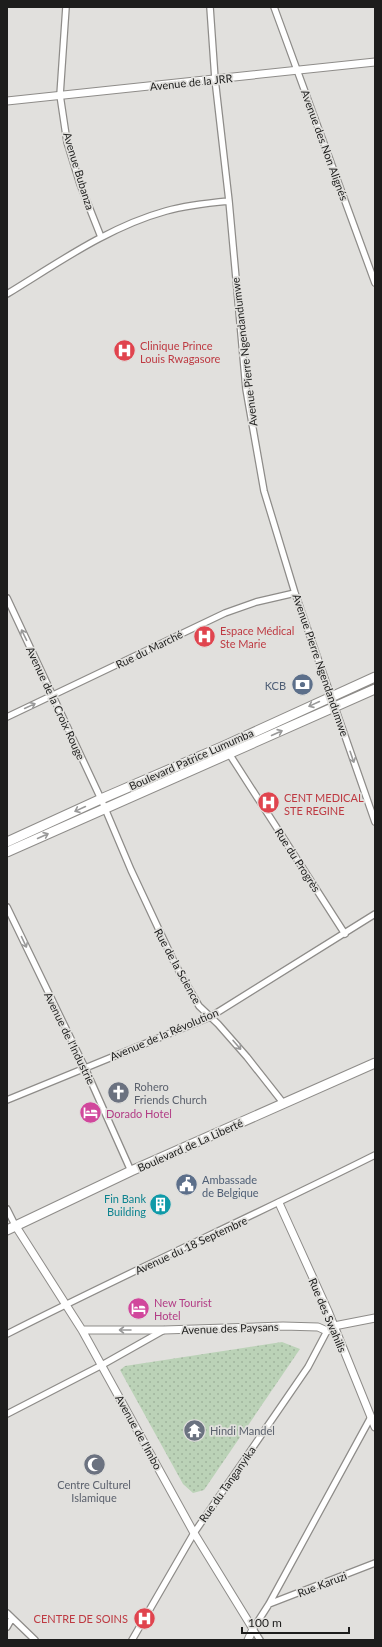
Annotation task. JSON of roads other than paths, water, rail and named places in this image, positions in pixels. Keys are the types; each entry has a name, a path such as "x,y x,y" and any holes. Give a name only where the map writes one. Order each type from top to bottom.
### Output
{"main road":[{"name":"Boulevard Patrice Lumumba","path":"7,842 375,677"},
{"name":"Boulevard Patrice Lumumba","path":"7,852 229,755 375,689"},
{"name":"Boulevard de La Liberté","path":"11,1228 131,1171 375,1063"}],"street":[{"name":"Avenue Bubanza","path":"66,7 60,95 68,142 80,184 101,237"},
{"name":"Avenue Pierre Ngendandumwe","path":"210,7 215,79 229,201 236,291 248,402 264,491 296,593 375,822"},
{"name":"Avenue des Non Alignés","path":"274,7 375,283"},
{"name":"Avenue de la JRR","path":"7,101 375,62"},
{"path":"7,294 101,237 139,220 166,211 198,204 229,201"},
{"name":"Rue du Marché","path":"7,717 225,613 256,602 296,593"},
{"name":"Avenue de la Croix Rouge","path":"7,598 54,695 105,808"},
{"name":"Rue du Progrès","path":"224,746 345,934"},
{"name":"Rue de la Science","path":"105,808 167,949 199,1006 218,1024 247,1057 284,1104"},
{"name":"Avenue de l'Industrie","path":"7,907 85,1068 131,1171"},
{"name":"Avenue de la Révolution","path":"7,1100 210,1017 375,914"},
{"name":"Avenue du 18 Septembre","path":"7,1334 375,1155"},
{"name":"Rue des Swahilis","path":"279,1203 334,1326 373,1418 375,1427"},
{"path":"7,1208 11,1228"},
{"name":"Avenue de l'Imbo","path":"11,1228 67,1304 194,1533 260,1640"},
{"path":"327,1331 334,1326 375,1318"},
{"name":"Avenue des Paysans","path":"82,1330 164,1330 283,1326 318,1327 327,1331"},
{"path":"7,1414 102,1365 164,1330"},
{"name":"Rue du Tanganyika","path":"132,1640 194,1533 308,1367 327,1331"},
{"path":"248,1640 373,1418"},
{"name":"Rue Karuzi","path":"269,1604 375,1563"},
{"path":"7,1613 35,1640"},
{"path":"7,1628 12,1618"}],"place":[{"name":"Clinique Prince Louis Rwagasore","path":"124,351"},
{"name":"Espace Médical Ste Marie","path":"205,636"},
{"name":"KCB","path":"302,685"},
{"name":"CENT MEDICAL STE REGINE","path":"268,803"},
{"name":"Rohero Friends Church","path":"118,1092"},
{"name":"Dorado Hotel","path":"91,1113"},
{"name":"Ambassade de Belgique","path":"186,1185"},
{"name":"Fin Bank Building","path":"161,1204"},
{"name":"New Tourist Hotel","path":"139,1308"},
{"name":"Hindi Mandel","path":"194,1430"},
{"name":"Centre Culturel Islamique","path":"94,1464"},
{"name":"CENTRE DE SOINS","path":"144,1618"}]}
